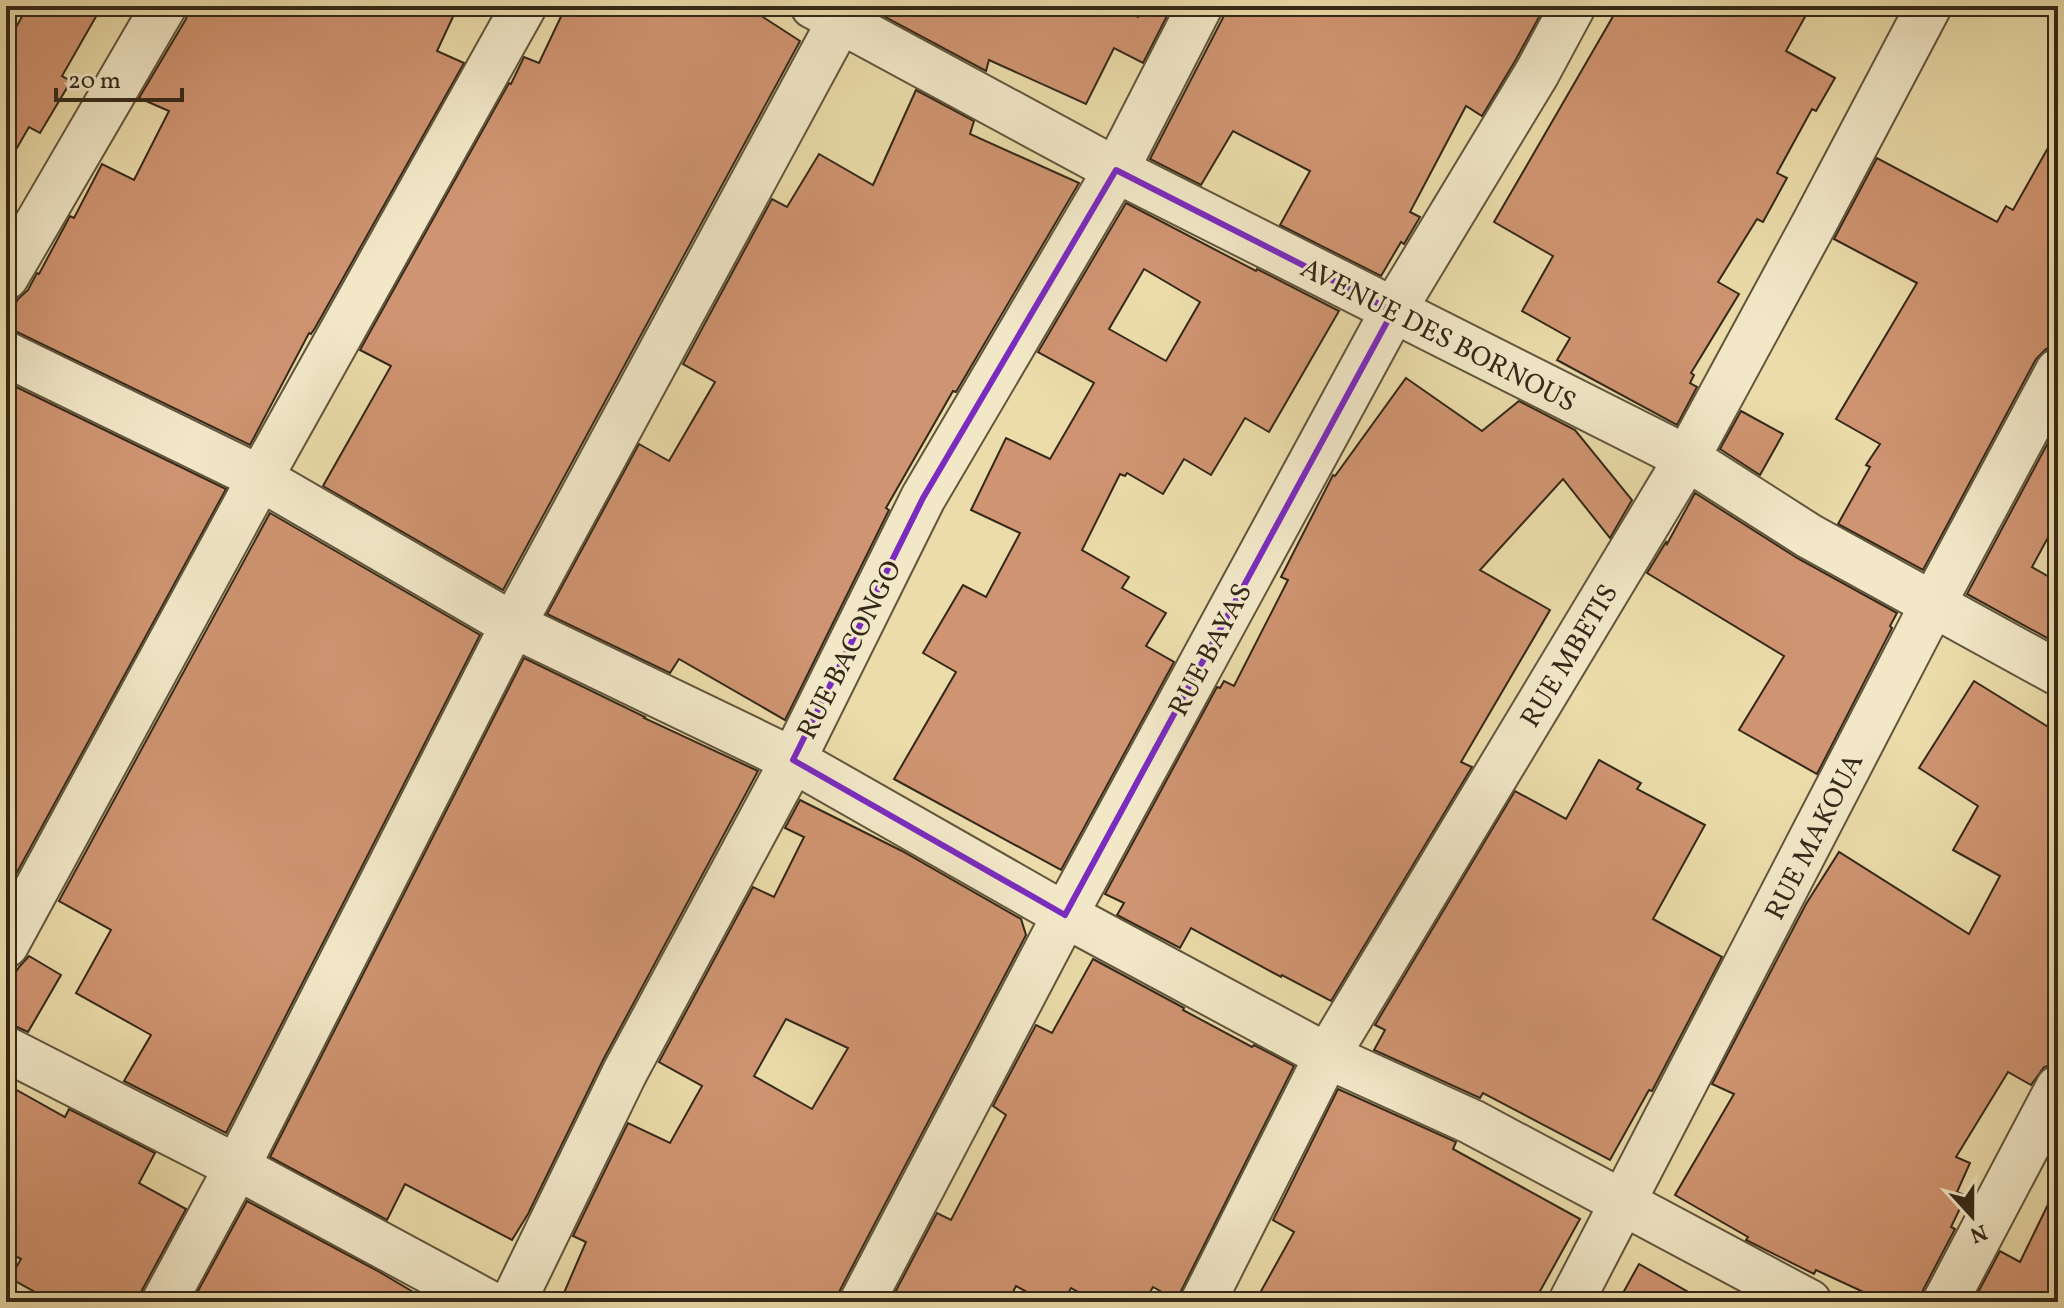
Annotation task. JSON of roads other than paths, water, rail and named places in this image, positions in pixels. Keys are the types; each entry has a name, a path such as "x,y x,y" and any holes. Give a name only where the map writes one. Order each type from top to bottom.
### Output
{"street":[{"path":"6,277 164,6"},
{"path":"6,945 260,478 524,6"},
{"name":"RUE BACONGO","path":"513,1302 625,1072 793,760 923,498 1116,170 1200,6"},
{"name":"RUE BAYAS","path":"862,1302 1065,915 1393,311 1537,73 1573,6"},
{"name":"RUE MBETIS","path":"1203,1302 1327,1056 1687,458 1929,6"},
{"path":"164,1302 237,1167 513,625 834,11"},
{"name":"AVENUE DES BORNOUS","path":"834,11 1116,170 1687,458 1809,536 2058,673"},
{"path":"6,354 260,478 513,625 793,760 1065,915 1327,1056 1472,1122 1809,1302"},
{"name":"RUE MAKOUA","path":"1571,1302 1933,604 2058,371"},
{"path":"6,1049 237,1167 487,1302"},
{"path":"1945,1302 2058,1088"}]}
